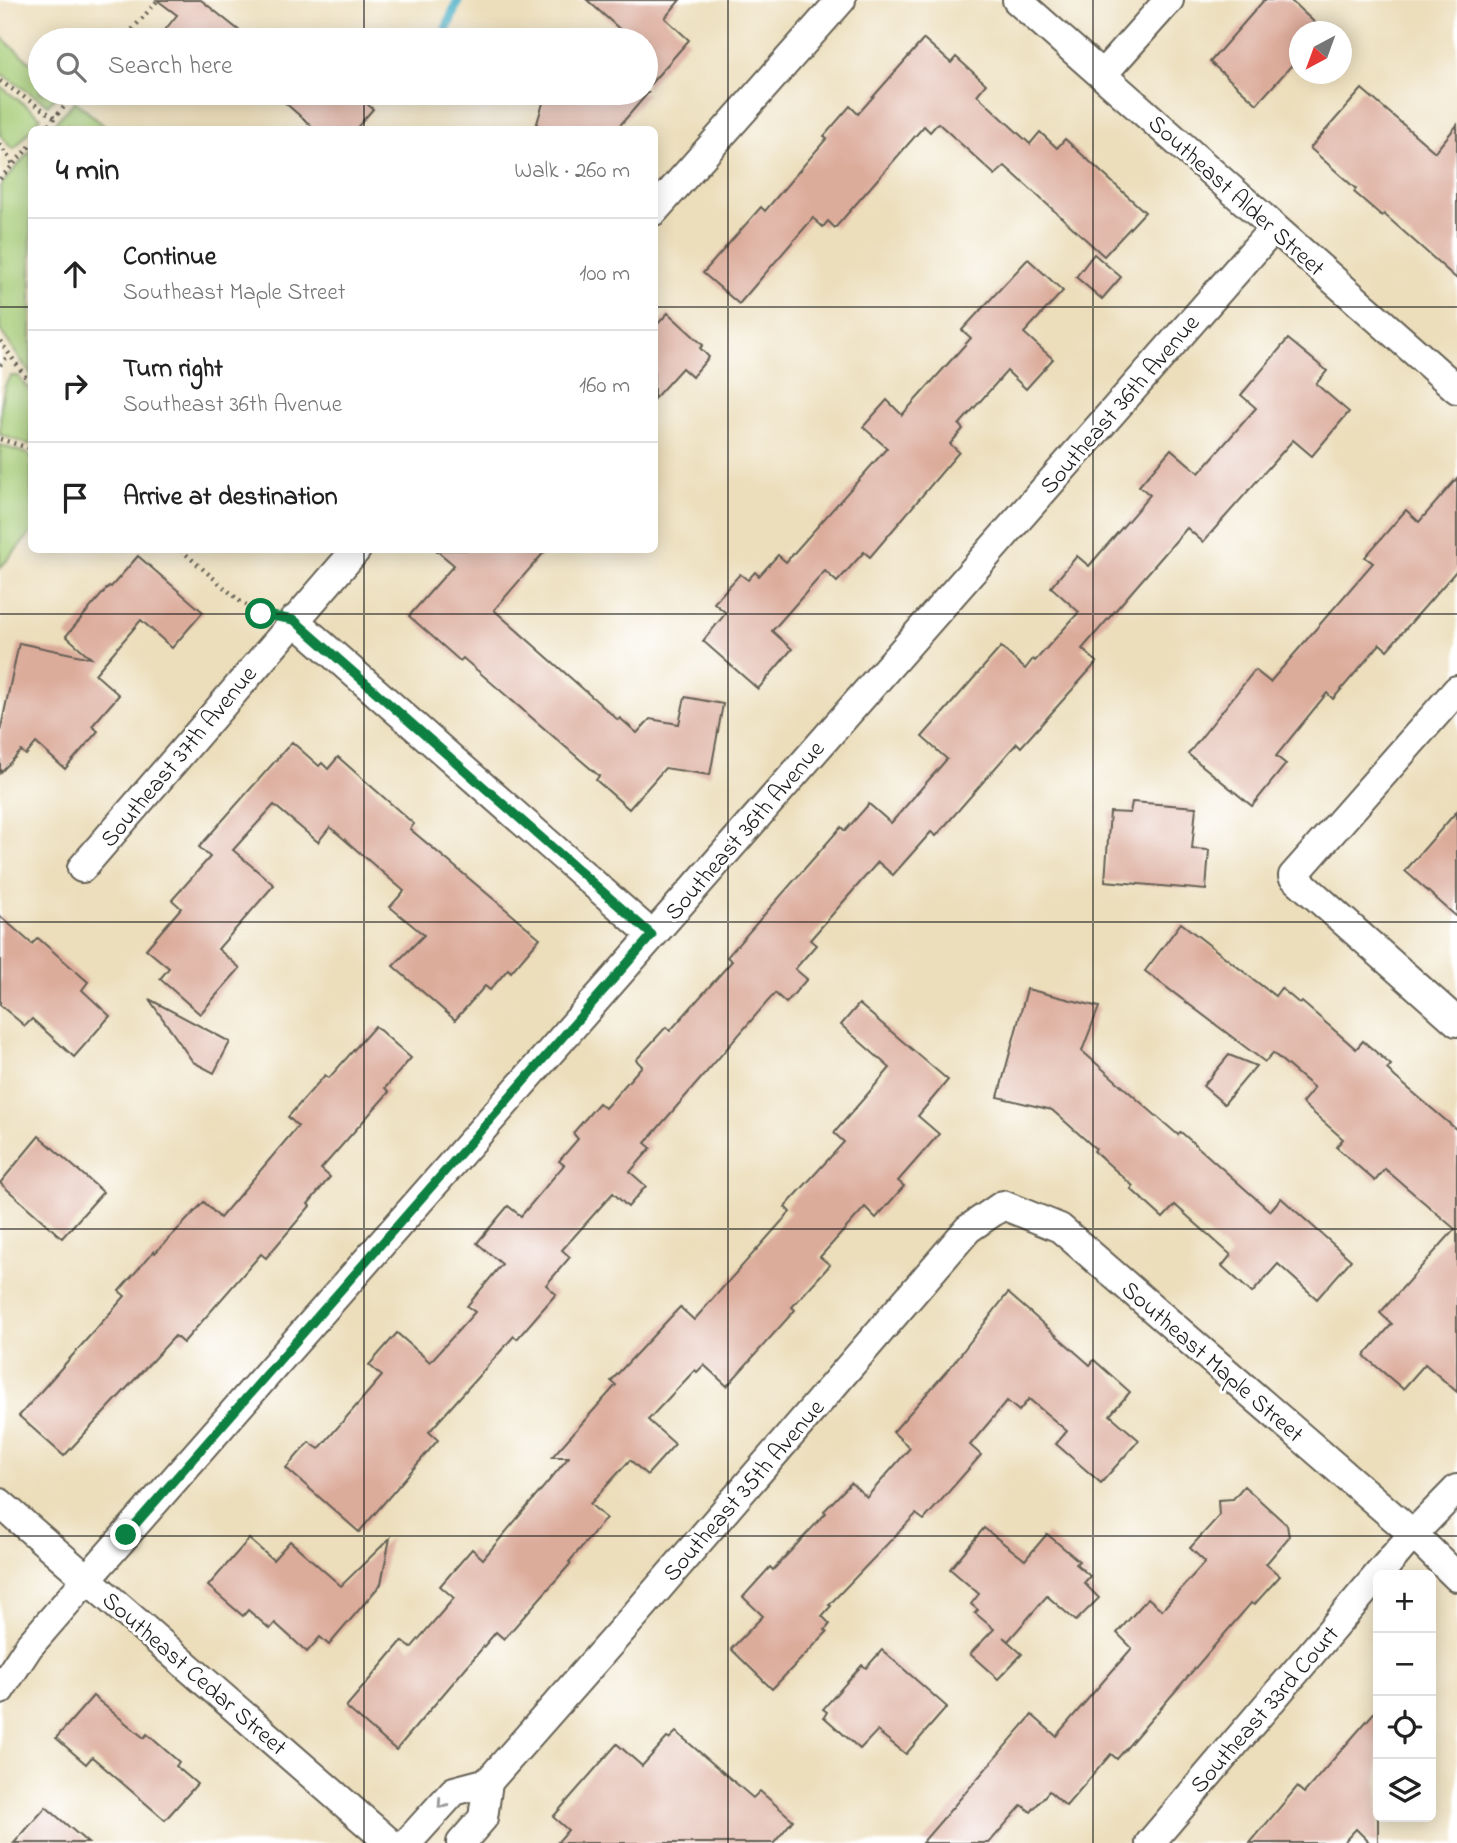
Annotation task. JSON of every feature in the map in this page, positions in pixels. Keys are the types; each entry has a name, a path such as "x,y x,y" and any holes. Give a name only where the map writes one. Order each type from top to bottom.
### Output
{"street":[{"path":"658,206 841,0"},
{"name":"Southeast Alder Street","path":"1017,0 1457,389"},
{"path":"1102,75 1168,0"},
{"name":"Southeast 36th Avenue","path":"0,1690 29,1646 87,1579 1274,228"},
{"name":"Southeast 37th Avenue","path":"82,869 353,553"},
{"path":"294,620 652,935"},
{"path":"1457,690 1293,876 1457,1022"},
{"name":"Southeast Maple Street","path":"1003,1205 1060,1227 1413,1534 1457,1577"},
{"name":"Southeast 35th Avenue","path":"488,1782 968,1229 1003,1205"},
{"name":"Southeast 33rd Court","path":"1382,1570 1457,1489"},
{"name":"Southeast Cedar Street","path":"0,1503 390,1843"},
{"name":"Southeast 33rd Court","path":"1150,1843 1373,1581"},
{"path":"407,1843 454,1791 488,1782 484,1818 461,1843"}],"path":[{"path":"134,28 159,0"},
{"path":"0,81 28,100"},
{"path":"36,105 55,118"},
{"path":"48,126 66,105"},
{"path":"0,144 13,164"},
{"path":"0,179 28,148"},
{"path":"0,341 28,381"},
{"path":"0,365 9,355"},
{"path":"0,439 28,448"},
{"path":"184,553 241,602 261,614 294,620"}],"green space":[{"path":"0,36 28,60 28,92 0,73"},
{"path":"0,86 41,117 34,126 28,126 28,133 12,149 0,135"},
{"path":"71,105 80,105 104,126 52,126"},
{"path":"28,153 28,371 0,330 0,186"},
{"path":"11,376 18,376 28,389 28,444 0,435 3,394"},
{"path":"0,445 28,454 28,536 0,568"}],"building":[{"path":"157,0 201,0 236,28 167,28 177,15"},
{"path":"587,0 680,0 665,18 689,40 658,75 658,28 618,28"},
{"path":"1264,0 1290,0 1313,21 1289,21 1289,68 1257,104 1210,62"},
{"path":"924,39 951,63 956,57 986,84 977,95 1030,144 1040,132 1057,148 1065,139 1145,212 1104,256 1005,166 995,175 938,123 930,132 924,126 835,228 828,221 823,227 813,218 739,304 703,273 761,207 765,211 827,138 824,136 850,106 858,114"},
{"path":"1362,89 1435,152 1457,125 1457,279 1384,214 1382,216 1354,192 1356,189 1310,148"},
{"path":"288,105 368,105 373,109 358,126 311,126"},
{"path":"542,105 638,105 619,126 536,126"},
{"path":"1094,254 1121,277 1102,299 1076,277"},
{"path":"1028,259 1063,291 1024,333 1053,359 1026,389 1007,371 959,425 963,429 950,444 959,452 870,557 864,552 837,582 825,571 772,631 792,649 758,689 703,641 726,613 714,603 740,574 748,580 755,572 759,576 778,555 786,562 887,448 863,427 887,400 902,415 971,338 962,330"},
{"path":"668,313 703,345 700,348 709,357 692,377 682,368 658,395 658,324"},
{"path":"1288,339 1327,371 1316,384 1349,412 1312,456 1293,440 1203,542 1187,528 1082,649 1097,662 1021,747 1017,743 936,836 931,832 893,875 878,862 810,940 816,945 795,969 807,979 786,1003 775,993 645,1143 651,1148 630,1172 646,1186 628,1207 613,1193 562,1250 570,1257 546,1285 556,1294 517,1339 514,1336 429,1432 438,1440 359,1532 286,1468 309,1442 319,1449 382,1376 369,1365 397,1333 430,1362 475,1312 467,1306 502,1264 477,1243 508,1206 521,1216 564,1165 559,1161 578,1139 573,1133 599,1103 605,1108 642,1066 636,1060 666,1027 670,1031 732,961 727,957 841,827 845,831 869,804 891,823 947,759 922,737 1001,647 1025,669 1033,659 1035,661 1079,612 1051,587 1077,556 1089,566 1150,495 1139,486 1171,449 1199,473 1256,408 1241,395"},
{"path":"1457,478 1457,570 1387,650 1380,644 1333,699 1327,693 1276,756 1286,764 1252,806 1188,754 1255,670 1270,682 1373,563 1365,557 1406,510 1419,522"},
{"path":"440,553 543,553 494,610 618,720 620,718 637,733 650,719 679,724 685,697 723,704 710,775 665,768 629,809 596,780 599,776 463,658 460,661 409,616 454,565"},
{"path":"138,556 203,612 172,648 141,620 95,674 119,695 92,726 98,731 65,769 36,743 26,755 21,751 0,773 0,732 19,643 91,658 66,636"},
{"path":"292,742 319,766 322,763 328,769 338,757 414,824 410,829 540,938 511,972 508,969 490,990 485,986 455,1020 393,966 424,935 390,907 404,891 330,827 318,842 274,805 233,850 274,885 218,949 240,968 200,1014 160,979 169,968 146,949 181,908 172,900 210,857 199,847"},
{"path":"1132,802 1196,807 1192,849 1209,850 1206,890 1105,881 1110,812 1130,813"},
{"path":"1457,811 1457,917 1405,871"},
{"path":"0,916 32,944 38,938 88,982 82,990 110,1016 74,1057 32,1019 25,1026 0,1005"},
{"path":"1181,923 1275,996 1281,988 1300,1004 1302,1002 1356,1049 1363,1041 1391,1065 1387,1069 1395,1077 1457,1130 1457,1392 1425,1364 1403,1389 1364,1356 1392,1324 1380,1313 1455,1229 1385,1169 1375,1181 1336,1147 1343,1139 1302,1103 1314,1088 1273,1053 1265,1062 1145,971"},
{"path":"1027,989 1099,1007 1082,1051 1178,1135 1181,1132 1270,1211 1281,1198 1351,1260 1317,1299 1278,1264 1252,1293 1222,1266 1231,1255 1175,1205 1163,1218 1094,1151 1096,1149 1052,1110 998,1097"},
{"path":"149,999 230,1042 214,1073 193,1062"},
{"path":"859,1004 948,1080 918,1116 939,1134 898,1181 904,1186 876,1218 865,1207 820,1257 830,1265 792,1307 795,1310 727,1386 704,1365 697,1372 695,1370 648,1420 675,1444 647,1475 630,1460 590,1504 606,1518 569,1562 571,1563 504,1639 496,1632 396,1750 346,1707 402,1641 411,1648 454,1598 440,1586 472,1549 483,1559 569,1457 552,1457 616,1385 611,1381 680,1307 694,1320 790,1212 785,1207 844,1142 834,1133 890,1068 841,1025"},
{"path":"375,1026 411,1058 385,1088 389,1092 321,1169 330,1177 308,1204 310,1206 266,1258 261,1254 183,1343 175,1336 64,1456 19,1416 125,1296 119,1291 154,1251 155,1253 204,1202 220,1218 298,1126 288,1117 325,1075 329,1078"},
{"path":"1229,1055 1256,1066 1224,1104 1203,1086"},
{"path":"39,1136 103,1192 62,1238 0,1183"},
{"path":"1008,1293 1090,1365 1094,1360 1130,1392 1110,1415 1139,1440 1101,1483 1056,1444 1067,1431 1029,1399 1019,1411 1007,1401 970,1445 981,1455 924,1520 916,1514 829,1605 831,1606 822,1616 830,1624 825,1630 827,1632 772,1689 731,1649 763,1616 743,1597 770,1567 773,1570 851,1483 867,1497 910,1448 893,1432 952,1365"},
{"path":"1244,1486 1287,1525 1289,1537 1266,1564 1280,1576 1254,1605 1251,1603 1117,1759 1111,1754 1066,1806 1049,1791 1031,1812 1022,1805 989,1843 922,1843 1032,1715 1056,1736 1132,1648 1117,1633 1148,1598 1162,1610 1205,1562 1190,1548 1219,1516 1218,1500 1233,1499"},
{"path":"984,1528 1025,1560 1047,1534 1079,1561 1076,1564 1090,1576 1084,1583 1099,1598 1076,1621 1047,1596 1008,1641 1003,1637 1022,1654 998,1679 970,1654 994,1629 975,1613 978,1610 971,1604 979,1594 950,1569"},
{"path":"390,1538 381,1584 329,1645 320,1637 307,1652 275,1623 270,1629 248,1610 243,1616 208,1586 249,1539 273,1560 290,1541 341,1586"},
{"path":"882,1650 947,1707 906,1754 877,1731 860,1749 824,1717 827,1712 823,1709 862,1665 866,1668"},
{"path":"93,1696 144,1738 147,1734 179,1762 176,1766 197,1784 165,1820 92,1757 86,1764 56,1738"},
{"path":"1373,1714 1373,1822 1378,1822 1378,1843 1370,1843 1356,1829 1343,1843 1250,1843 1297,1787 1304,1793"},
{"path":"676,1732 753,1798 760,1791 793,1820 774,1843 557,1843 568,1830 553,1817 617,1744 642,1766 667,1738"},
{"path":"46,1807 88,1843 14,1843"}],"waterway":[{"path":"447,28 458,0"}],"route":[{"path":"126,1535 652,935 294,620 261,614"}]}
